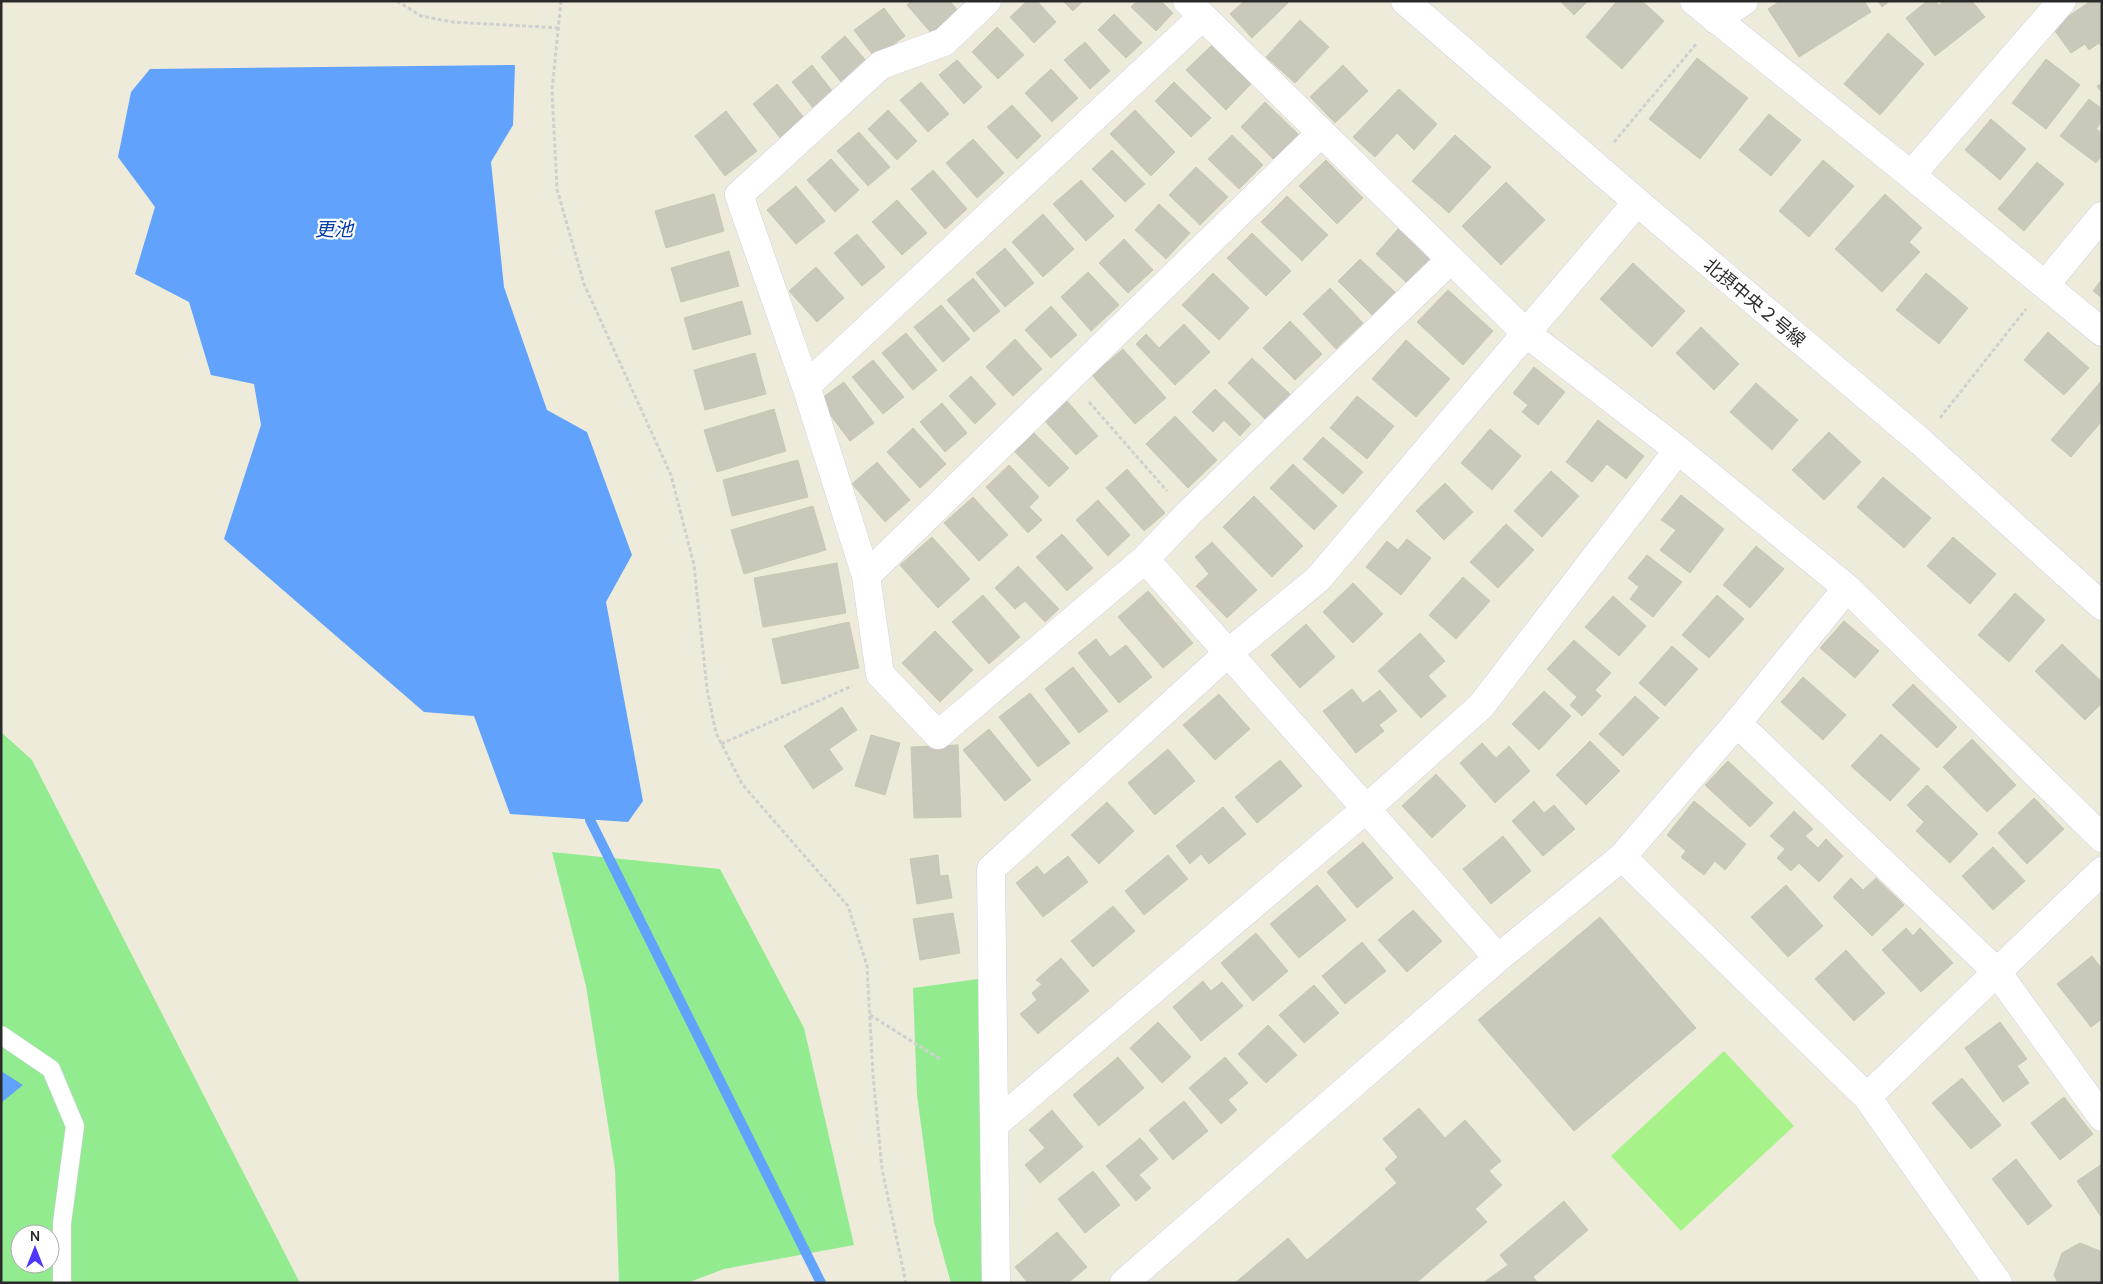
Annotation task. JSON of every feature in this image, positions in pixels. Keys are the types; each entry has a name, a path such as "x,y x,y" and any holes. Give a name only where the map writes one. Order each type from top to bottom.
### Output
{"street":[{"path":"987,1 944,42 882,65 739,196 806,386 866,576 880,674 938,735 1145,558 1450,260"},
{"name":"北摂中央２号線","path":"1404,1 1637,202 1921,442 2102,606"},
{"path":"1694,1 1911,175 2102,332"},
{"path":"1716,20 1744,1"},
{"path":"1911,175 2062,1"},
{"path":"806,386 1195,9 1526,333 1678,450 1847,588 2102,838"},
{"path":"866,576 1321,133"},
{"path":"996,1283 991,869 1228,653 1318,579 1637,202"},
{"path":"2045,284 2102,216"},
{"path":"994,1124 1367,808 1481,706 1678,450"},
{"path":"1145,558 1498,958"},
{"path":"1124,1283 1498,958 1622,857 1847,588"},
{"path":"1736,723 1997,972 2102,1116"},
{"path":"1622,857 1867,1097 1998,1283"},
{"path":"1867,1097 2102,871"}],"lane":[{"path":"1,1035 52,1069 75,1126 62,1223 62,1283"}],"path":[{"path":"397,1 421,16 453,22 560,28"},
{"path":"561,1 560,28 552,90 557,189 584,284 671,475 694,565 707,689 716,733 742,784 848,906 867,966 873,1076 882,1169 906,1283"},
{"path":"1595,166 1716,20"},
{"path":"1921,442 2045,284"},
{"path":"1069,379 1188,514"},
{"path":"721,744 880,674"},
{"path":"870,1015 940,1059"}],"green space":[{"path":"1,732 32,760 300,1283 1,1283"},
{"path":"552,852 720,869 804,1028 854,1245 724,1269 687,1283 619,1283 615,1169 586,986"},
{"path":"978,979 982,1283 951,1283 934,1222 917,1095 913,988"},
{"path":"1724,1051 1794,1126 1681,1231 1611,1156"}],"water":[{"name":"更池","path":"515,65 513,125 491,162 504,287 547,410 587,432 632,555 606,602 643,801 628,822 510,814 474,716 424,712 224,539 261,425 254,384 211,375 189,302 135,274 155,207 118,157 131,92 150,69"},
{"path":"1,1071 23,1085 1,1103"}],"building":[{"path":"911,1 950,1 958,11 932,34 907,5"},
{"path":"1027,1 1037,1 1056,22 1034,43 1010,17"},
{"path":"1063,1 1083,1 1073,11"},
{"path":"1137,1 1161,1 1173,13 1156,31 1131,7"},
{"path":"1244,1 1286,1 1288,3 1252,38 1230,14"},
{"path":"1560,1 1588,1 1574,15"},
{"path":"1617,1 1642,1 1664,21 1622,69 1586,37"},
{"path":"1780,1 1864,1 1871,12 1799,57 1768,9"},
{"path":"1878,1 1890,1 1882,7"},
{"path":"1927,1 1935,1 1939,5 1944,1 1972,1 1985,17 1935,56 1906,18"},
{"path":"2091,1 2102,1 2102,47 2099,43 2089,50 2085,44 2071,53 2052,27"},
{"path":"884,8 905,36 875,58 854,30"},
{"path":"1114,14 1142,43 1126,58 1098,30"},
{"path":"1300,20 1329,47 1295,83 1266,57"},
{"path":"997,27 1024,55 998,79 972,52"},
{"path":"1888,33 1924,64 1880,115 1844,84"},
{"path":"845,36 867,62 842,83 821,57"},
{"path":"1085,42 1110,71 1090,89 1064,60"},
{"path":"1212,45 1251,84 1226,110 1186,70"},
{"path":"1697,58 1748,98 1700,159 1649,119"},
{"path":"2046,59 2080,85 2046,129 2012,103"},
{"path":"957,60 982,87 964,104 939,75"},
{"path":"812,65 833,92 813,108 792,82"},
{"path":"1343,65 1368,91 1335,123 1310,97"},
{"path":"1051,69 1078,98 1052,122 1025,93"},
{"path":"921,82 949,114 928,132 900,100"},
{"path":"1174,82 1211,118 1191,137 1155,101"},
{"path":"2102,83 2102,93 2097,86"},
{"path":"777,84 805,119 781,139 753,104"},
{"path":"1399,89 1437,124 1414,150 1397,133 1375,157 1353,137"},
{"path":"2089,99 2102,109 2102,121 2096,129 2102,133 2102,155 2096,163 2060,136"},
{"path":"1265,102 1299,135 1274,160 1241,127"},
{"path":"1012,105 1041,136 1017,159 987,127"},
{"path":"888,110 917,141 897,160 868,129"},
{"path":"1135,110 1175,152 1151,176 1110,134"},
{"path":"726,111 757,151 725,176 695,136"},
{"path":"1769,114 1801,140 1771,176 1739,150"},
{"path":"1991,119 2026,149 2000,180 1965,150"},
{"path":"859,132 890,167 868,186 837,151"},
{"path":"1232,135 1263,165 1239,189 1208,159"},
{"path":"1455,135 1491,167 1449,213 1412,181"},
{"path":"973,139 1004,173 977,198 946,163"},
{"path":"1112,150 1145,184 1125,202 1092,169"},
{"path":"831,159 859,190 835,212 807,180"},
{"path":"1326,160 1363,198 1337,224 1299,186"},
{"path":"1823,160 1854,186 1809,237 1779,211"},
{"path":"2037,162 2064,184 2024,231 1998,209"},
{"path":"1196,167 1228,197 1200,225 1169,195"},
{"path":"933,170 967,209 945,229 911,189"},
{"path":"1081,180 1114,216 1086,241 1053,204"},
{"path":"1506,182 1545,220 1501,265 1462,226"},
{"path":"796,186 825,221 796,244 767,210"},
{"path":"714,194 724,231 666,248 655,211"},
{"path":"1885,194 1922,228 1909,242 1920,252 1882,292 1835,249"},
{"path":"1287,196 1328,235 1302,261 1261,222"},
{"path":"897,200 927,233 902,255 872,222"},
{"path":"1159,204 1190,233 1166,259 1135,230"},
{"path":"1043,214 1074,249 1043,277 1012,242"},
{"path":"1398,229 1431,259 1408,284 1376,254"},
{"path":"1252,233 1291,271 1266,296 1227,258"},
{"path":"857,234 885,267 862,286 834,253"},
{"path":"1124,239 1153,270 1128,293 1099,263"},
{"path":"1005,248 1034,283 1005,307 976,273"},
{"path":"729,251 739,286 681,302 671,268"},
{"path":"1360,259 1395,292 1372,315 1338,281"},
{"path":"1633,263 1685,311 1652,347 1600,299"},
{"path":"816,267 844,298 817,322 789,291"},
{"path":"1088,272 1119,305 1091,331 1061,297"},
{"path":"1213,273 1249,308 1219,340 1182,305"},
{"path":"1926,273 1968,308 1939,344 1896,310"},
{"path":"973,278 1000,311 974,332 947,300"},
{"path":"2102,279 2102,298 2093,291"},
{"path":"1330,288 1363,323 1336,349 1303,314"},
{"path":"1448,290 1493,331 1463,365 1417,322"},
{"path":"742,301 751,334 693,350 684,318"},
{"path":"941,305 970,339 943,362 914,327"},
{"path":"1051,306 1077,335 1051,358 1025,330"},
{"path":"1290,321 1322,354 1295,380 1263,348"},
{"path":"1184,324 1210,352 1175,385 1136,344 1146,334 1159,348"},
{"path":"1701,327 1739,364 1714,390 1676,353"},
{"path":"2048,332 2089,368 2064,395 2024,360"},
{"path":"906,333 937,370 913,390 882,353"},
{"path":"1015,339 1042,369 1013,396 986,367"},
{"path":"1406,340 1450,379 1416,417 1372,379"},
{"path":"1123,349 1166,398 1135,424 1092,375"},
{"path":"755,353 766,394 705,410 694,370"},
{"path":"1252,358 1291,395 1266,420 1228,383"},
{"path":"873,360 904,397 883,414 852,377"},
{"path":"1534,367 1565,392 1538,425 1522,412 1528,405 1513,393"},
{"path":"971,376 996,404 975,424 949,396"},
{"path":"2102,380 2102,421 2071,457 2051,440"},
{"path":"844,382 874,423 850,441 819,400"},
{"path":"1756,383 1798,420 1772,450 1730,412"},
{"path":"1215,389 1251,424 1240,436 1224,420 1213,432 1192,412"},
{"path":"1357,396 1394,426 1367,459 1330,428"},
{"path":"1066,400 1098,436 1076,455 1044,420"},
{"path":"942,403 967,433 945,452 920,422"},
{"path":"774,409 786,451 717,472 704,430"},
{"path":"1175,416 1217,460 1188,488 1146,444"},
{"path":"1598,420 1644,456 1626,479 1607,464 1592,482 1566,462"},
{"path":"913,428 946,464 920,488 887,452"},
{"path":"1490,429 1521,456 1492,490 1461,463"},
{"path":"1033,432 1069,468 1049,487 1014,451"},
{"path":"1829,432 1861,462 1824,500 1792,470"},
{"path":"1323,437 1363,472 1343,494 1303,459"},
{"path":"798,460 808,497 732,516 723,480"},
{"path":"877,462 910,500 885,522 852,484"},
{"path":"1293,464 1337,506 1314,530 1270,488"},
{"path":"1009,465 1039,497 1029,507 1042,520 1028,533 986,487"},
{"path":"1127,469 1165,513 1144,531 1106,488"},
{"path":"1551,471 1579,496 1542,537 1514,511"},
{"path":"1883,477 1931,518 1904,548 1857,507"},
{"path":"1445,483 1473,512 1444,540 1416,511"},
{"path":"1681,495 1724,529 1690,573 1660,550 1676,530 1661,520"},
{"path":"1254,496 1303,546 1272,577 1223,527"},
{"path":"973,497 1008,535 979,561 944,523"},
{"path":"1098,500 1130,535 1108,556 1076,520"},
{"path":"813,506 826,550 744,574 731,530"},
{"path":"1506,524 1534,550 1498,588 1470,562"},
{"path":"1062,534 1093,568 1067,591 1036,557"},
{"path":"932,537 970,579 938,608 900,565"},
{"path":"1953,537 1996,574 1970,604 1927,566"},
{"path":"1407,539 1431,558 1401,595 1366,567 1387,541 1398,550"},
{"path":"1212,542 1257,590 1227,618 1196,586 1209,574 1195,557"},
{"path":"1756,546 1784,569 1750,608 1723,585"},
{"path":"1647,555 1682,582 1653,617 1630,599 1639,587 1628,578"},
{"path":"837,563 846,613 763,627 754,578"},
{"path":"1018,566 1059,609 1045,622 1025,601 1015,609 995,588"},
{"path":"1463,577 1490,601 1456,639 1429,615"},
{"path":"1353,583 1383,614 1353,643 1323,612"},
{"path":"1148,591 1193,643 1163,668 1118,617"},
{"path":"2015,593 2045,620 2009,662 1978,635"},
{"path":"983,595 1020,637 989,664 952,622"},
{"path":"1717,595 1744,619 1709,658 1682,635"},
{"path":"1613,596 1646,626 1619,656 1585,627"},
{"path":"1844,621 1879,651 1855,678 1820,648"},
{"path":"849,622 859,668 782,684 772,639"},
{"path":"1306,624 1335,657 1300,688 1271,655"},
{"path":"935,631 973,670 940,702 902,663"},
{"path":"1420,633 1445,661 1428,676 1446,696 1421,718 1378,671"},
{"path":"1096,639 1110,657 1126,645 1152,677 1119,703 1078,653"},
{"path":"1574,640 1611,673 1595,690 1601,696 1582,716 1570,705 1577,697 1547,669"},
{"path":"2062,644 2102,682 2102,703 2085,720 2035,671"},
{"path":"1672,646 1698,669 1665,706 1639,683"},
{"path":"1073,667 1108,711 1079,733 1045,689"},
{"path":"1803,677 1846,715 1823,740 1781,702"},
{"path":"1913,684 1957,727 1937,748 1892,705"},
{"path":"1352,689 1363,703 1380,690 1397,711 1379,725 1384,731 1356,753 1323,711"},
{"path":"1544,691 1571,716 1539,750 1512,724"},
{"path":"1030,693 1070,743 1038,767 999,717"},
{"path":"1219,694 1250,729 1215,760 1183,725"},
{"path":"1635,696 1659,718 1623,756 1599,734"},
{"path":"842,707 857,730 829,749 843,769 813,789 784,746"},
{"path":"989,729 1031,780 1005,801 963,750"},
{"path":"1881,734 1920,769 1890,801 1851,766"},
{"path":"871,735 900,743 885,795 855,786"},
{"path":"1972,739 2016,785 1987,812 1943,767"},
{"path":"1590,741 1620,771 1586,805 1556,775"},
{"path":"1482,743 1496,758 1509,746 1530,771 1495,803 1460,763"},
{"path":"958,745 961,817 914,818 911,747"},
{"path":"1168,749 1195,781 1155,815 1128,783"},
{"path":"1280,760 1302,786 1257,823 1235,797"},
{"path":"1728,761 1773,803 1750,827 1705,785"},
{"path":"1436,774 1466,806 1432,838 1402,806"},
{"path":"1927,785 1978,834 1950,863 1916,831 1924,822 1907,805"},
{"path":"2034,798 2064,829 2027,864 1998,833"},
{"path":"1534,801 1544,813 1554,805 1575,829 1543,856 1512,821"},
{"path":"1694,801 1746,844 1725,870 1715,861 1704,875 1681,857 1686,851 1667,835"},
{"path":"1107,802 1134,831 1099,864 1071,835"},
{"path":"1223,807 1246,834 1209,864 1201,854 1190,864 1176,846"},
{"path":"1794,811 1813,829 1805,836 1818,848 1826,839 1843,856 1819,882 1799,863 1791,871 1777,858 1785,849 1770,836"},
{"path":"1503,836 1531,871 1491,904 1463,869"},
{"path":"1363,842 1393,878 1357,908 1327,872"},
{"path":"1993,847 2025,881 1993,910 1962,876"},
{"path":"938,855 940,876 948,875 952,898 917,904 910,859"},
{"path":"1168,855 1188,879 1144,915 1125,891"},
{"path":"1068,856 1088,882 1043,917 1016,883 1037,866 1044,875"},
{"path":"1851,878 1863,890 1876,878 1904,905 1872,936 1833,897"},
{"path":"1317,885 1346,920 1299,958 1270,924"},
{"path":"1786,885 1823,926 1788,957 1751,917"},
{"path":"1113,906 1135,931 1093,967 1071,941"},
{"path":"1413,910 1442,941 1407,972 1378,940"},
{"path":"953,913 960,953 920,960 913,919"},
{"path":"1600,917 1696,1028 1574,1131 1478,1020"},
{"path":"1906,928 1913,936 1920,928 1953,963 1921,992 1882,950"},
{"path":"1256,933 1288,971 1253,1001 1221,963"},
{"path":"1362,942 1386,971 1345,1004 1322,976"},
{"path":"1846,950 1885,993 1854,1021 1815,979"},
{"path":"2092,956 2102,969 2102,1019 2091,1027 2057,984"},
{"path":"1061,958 1089,991 1038,1034 1020,1014 1037,1000 1032,993 1042,984 1036,980"},
{"path":"1203,981 1211,991 1222,982 1243,1006 1201,1041 1173,1007"},
{"path":"1314,985 1339,1013 1304,1043 1279,1015"},
{"path":"1158,1022 1191,1057 1162,1083 1130,1048"},
{"path":"2000,1022 2027,1059 2017,1066 2029,1083 2003,1102 1965,1048"},
{"path":"1268,1025 1297,1055 1266,1083 1238,1054"},
{"path":"1118,1057 1144,1088 1099,1126 1073,1095"},
{"path":"1225,1057 1248,1083 1228,1100 1237,1110 1221,1124 1189,1088"},
{"path":"1962,1078 2001,1125 1971,1149 1932,1103"},
{"path":"2064,1097 2093,1134 2060,1160 2031,1123"},
{"path":"1184,1101 1208,1131 1173,1160 1149,1130"},
{"path":"1419,1108 1445,1138 1465,1120 1501,1161 1489,1171 1502,1185 1475,1209 1487,1222 1416,1283 1235,1283 1288,1238 1307,1260 1397,1183 1385,1169 1398,1157 1383,1139"},
{"path":"1052,1110 1083,1147 1040,1183 1025,1165 1045,1148 1029,1130"},
{"path":"1140,1138 1158,1159 1139,1175 1151,1188 1136,1201 1106,1166"},
{"path":"2016,1159 2052,1206 2028,1225 1992,1179"},
{"path":"2102,1164 2102,1218 2077,1181"},
{"path":"1093,1171 1120,1205 1085,1233 1058,1199"},
{"path":"1564,1201 1588,1230 1533,1277 1538,1283 1483,1283 1508,1265 1500,1255"},
{"path":"1057,1232 1087,1267 1068,1283 1028,1283 1015,1267"},
{"path":"2080,1243 2100,1251 2102,1255 2102,1283 2058,1283 2054,1275 2062,1253"}],"waterway":[{"path":"590,820 821,1283"}]}
